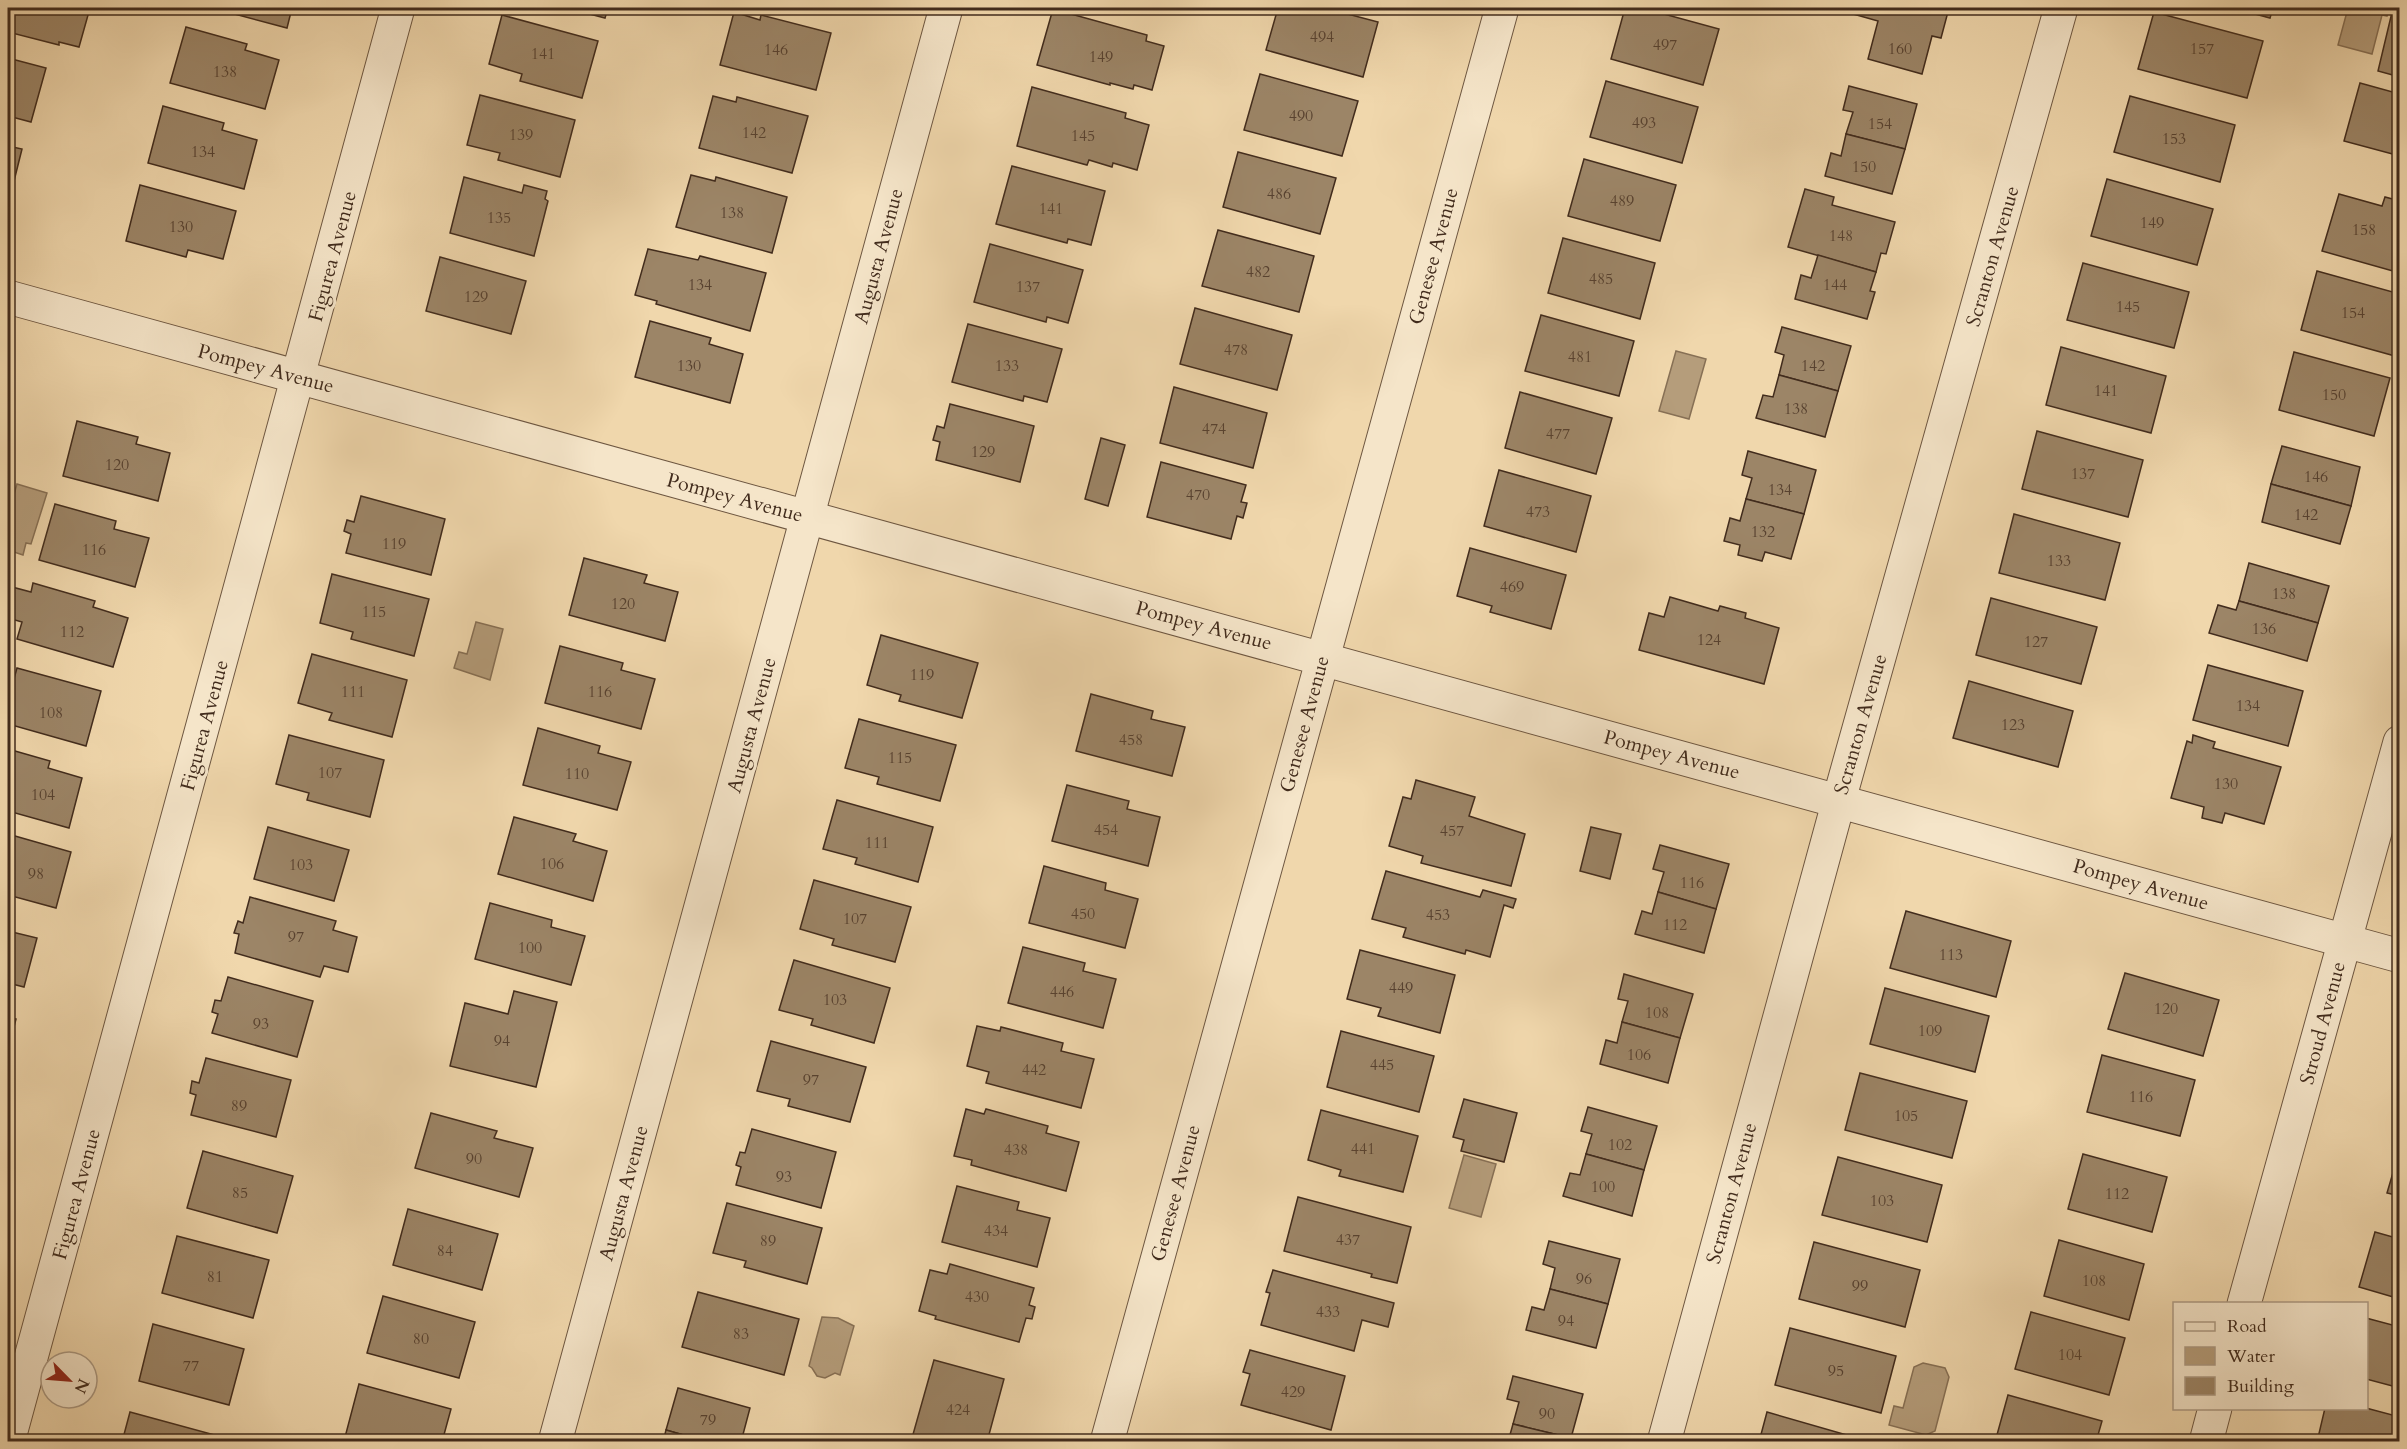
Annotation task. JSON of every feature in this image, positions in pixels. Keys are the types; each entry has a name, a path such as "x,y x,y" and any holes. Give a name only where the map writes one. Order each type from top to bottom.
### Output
{"street":[{"name":"Figurea Avenue","path":"8,1442 398,8"},
{"name":"Augusta Avenue","path":"555,1442 946,8"},
{"name":"Genesee Avenue","path":"1107,1442 1502,8"},
{"name":"Scranton Avenue","path":"1664,1442 1839,800 2061,8"},
{"name":"Pompey Avenue","path":"8,297 2400,956"},
{"name":"Stroud Avenue","path":"2245,1302 2400,742"},
{"path":"2206,1442 2214,1410"}],"water":[{"path":"2348,8 2389,8 2387,16 2382,15 2372,54 2338,45"},
{"path":"1676,351 1706,359 1689,419 1659,411"},
{"path":"17,484 47,493 31,544 26,543 23,555 8,550 8,515"},
{"path":"476,622 503,629 490,680 454,668 459,652 467,654"},
{"path":"1464,1155 1496,1164 1481,1217 1449,1208"},
{"path":"822,1317 838,1318 854,1326 840,1375 835,1373 825,1378 817,1376 809,1366"},
{"path":"1923,1363 1945,1368 1949,1377 1935,1431 1926,1435 1889,1425 1894,1406 1903,1408 1914,1367"}],"building":[{"path":"8,8 90,8 79,47 59,42 59,45 8,32"},
{"path":"212,8 292,8 287,28"},
{"path":"567,8 608,8 605,18"},
{"path":"1278,8 1325,8 1378,22 1363,77 1266,50"},
{"path":"1625,8 1642,8 1719,29 1703,85 1611,59"},
{"path":"1832,8 1949,8 1941,38 1932,36 1922,74 1868,59 1878,21"},
{"path":"2233,8 2273,8 2270,18"},
{"path":"2393,8 2400,8 2400,77 2378,71"},
{"path":"1053,9 1147,35 1146,41 1164,46 1152,90 1134,85 1133,89 1110,83 1110,85 1037,65"},
{"path":"734,12 760,20 761,15 831,33 816,90 720,65"},
{"path":"2154,12 2263,41 2247,98 2138,69"},
{"path":"502,15 598,41 582,98 520,81 522,74 489,64"},
{"path":"186,27 247,44 245,50 279,60 265,109 170,83"},
{"path":"8,58 46,68 31,122 8,116"},
{"path":"1260,74 1358,101 1342,156 1244,130"},
{"path":"1606,81 1698,107 1682,163 1590,137"},
{"path":"2360,83 2400,94 2400,156 2344,141"},
{"path":"1849,86 1917,104 1905,149 1846,134 1853,112 1843,110"},
{"path":"1032,87 1126,113 1125,118 1149,125 1137,170 1113,163 1112,167 1089,160 1087,165 1017,146"},
{"path":"480,95 575,120 560,177 498,160 500,153 467,145"},
{"path":"713,96 736,102 737,97 808,116 792,173 699,148"},
{"path":"2130,96 2235,125 2220,182 2114,152"},
{"path":"163,106 224,123 222,130 257,140 244,189 148,163"},
{"path":"1846,134 1905,149 1892,194 1825,176 1831,153 1841,156"},
{"path":"8,146 22,149 8,205"},
{"path":"1238,152 1336,178 1320,234 1223,207"},
{"path":"1584,159 1676,185 1660,241 1568,216"},
{"path":"1012,166 1105,191 1091,245 1068,239 1067,243 996,224"},
{"path":"691,175 715,181 716,177 787,197 772,253 676,227"},
{"path":"464,177 522,193 524,185 547,191 545,199 548,201 534,256 450,233"},
{"path":"2107,179 2213,209 2197,265 2091,236"},
{"path":"140,185 236,211 223,259 188,250 186,257 126,241"},
{"path":"1805,189 1834,197 1832,205 1895,222 1886,254 1881,253 1876,272 1788,247"},
{"path":"2339,194 2382,206 2385,197 2400,201 2400,273 2322,251"},
{"path":"1218,230 1314,256 1299,312 1202,286"},
{"path":"1563,238 1655,263 1640,319 1548,293"},
{"path":"990,244 1083,270 1068,323 1047,317 1046,322 974,302"},
{"path":"648,249 698,260 700,256 766,273 750,331 656,304 657,301 635,295"},
{"path":"1818,255 1876,272 1870,291 1875,292 1867,319 1795,299 1801,275 1811,278"},
{"path":"440,257 526,281 511,334 426,311"},
{"path":"2083,263 2189,292 2174,348 2067,320"},
{"path":"2317,271 2400,294 2400,338 2395,356 2301,330"},
{"path":"1195,308 1292,335 1277,390 1180,364"},
{"path":"1541,315 1634,341 1619,396 1525,371"},
{"path":"650,321 711,338 709,344 743,354 730,403 635,377"},
{"path":"968,324 1062,349 1047,402 1024,396 1023,401 952,382"},
{"path":"1782,327 1851,346 1838,391 1779,375 1784,355 1775,352"},
{"path":"2061,347 2166,376 2151,433 2046,405"},
{"path":"2294,352 2390,378 2374,436 2279,410"},
{"path":"1779,375 1838,391 1825,437 1756,418 1763,395 1773,397"},
{"path":"1174,387 1267,413 1253,468 1160,443"},
{"path":"1520,392 1612,418 1596,474 1505,448"},
{"path":"950,404 1034,426 1020,482 936,460 940,442 933,440 937,426 944,428"},
{"path":"77,421 138,437 136,444 170,453 158,501 63,476"},
{"path":"2037,431 2143,460 2128,517 2022,489"},
{"path":"1101,438 1125,445 1108,506 1085,499"},
{"path":"2282,446 2360,467 2351,506 2271,484"},
{"path":"1748,451 1816,470 1804,514 1746,499 1752,478 1742,475"},
{"path":"1161,462 1246,485 1241,502 1247,503 1243,518 1237,516 1231,539 1147,517"},
{"path":"1499,470 1591,496 1576,552 1484,526"},
{"path":"2271,484 2351,506 2340,544 2262,522"},
{"path":"361,496 445,519 431,575 346,553 351,534 344,531 347,520 354,522"},
{"path":"1746,499 1804,514 1791,559 1765,552 1762,561 1738,555 1740,545 1724,541 1730,518 1740,521"},
{"path":"55,504 116,521 114,529 149,538 135,587 39,560"},
{"path":"2014,514 2120,543 2105,600 1999,573"},
{"path":"1470,548 1566,575 1551,629 1490,612 1492,606 1457,596"},
{"path":"584,558 647,575 644,583 678,592 665,641 569,615"},
{"path":"2249,563 2329,586 2318,623 2239,601"},
{"path":"332,574 429,599 414,656 351,639 353,632 320,623"},
{"path":"33,583 95,601 93,607 128,618 113,667 17,639 22,622 8,618 8,602 12,587 31,592"},
{"path":"1670,597 1718,611 1720,606 1746,613 1745,618 1779,628 1764,684 1639,650 1649,613 1664,617"},
{"path":"1991,598 2097,627 2081,684 1976,655"},
{"path":"2239,601 2318,623 2307,661 2209,633 2218,605 2236,610"},
{"path":"881,635 978,663 962,718 899,701 901,695 867,685"},
{"path":"560,646 623,663 621,670 655,679 641,729 545,703"},
{"path":"312,654 407,680 392,737 329,720 332,713 298,703"},
{"path":"2208,665 2303,691 2288,746 2193,720"},
{"path":"17,668 101,691 86,746 8,724 8,700"},
{"path":"1969,681 2073,711 2058,767 1953,738"},
{"path":"1091,694 1153,711 1151,719 1185,727 1172,776 1076,751"},
{"path":"859,719 956,745 940,801 877,784 879,777 845,768"},
{"path":"538,728 600,746 598,753 631,762 617,810 523,785"},
{"path":"289,735 384,760 370,817 307,800 309,793 276,784"},
{"path":"2193,735 2215,742 2213,748 2281,767 2264,824 2225,813 2222,823 2202,818 2204,807 2171,798 2187,741 2192,743"},
{"path":"8,749 50,761 48,768 82,778 69,828 8,811"},
{"path":"1416,780 1475,797 1469,816 1525,834 1511,886 1421,863 1423,856 1389,846 1403,797 1411,799"},
{"path":"1067,785 1129,801 1127,809 1160,817 1148,866 1052,841"},
{"path":"837,800 933,827 918,882 855,864 857,858 823,849"},
{"path":"514,817 576,834 573,841 607,851 593,901 498,874"},
{"path":"268,827 349,850 334,901 254,879"},
{"path":"1591,827 1621,834 1610,879 1580,871"},
{"path":"8,834 71,852 56,908 8,895"},
{"path":"1660,845 1729,864 1716,909 1658,892 1664,872 1653,869"},
{"path":"1044,866 1106,883 1105,890 1138,899 1125,948 1029,923"},
{"path":"1386,871 1480,897 1483,890 1516,899 1513,908 1504,905 1490,957 1466,950 1465,954 1403,937 1406,928 1372,919"},
{"path":"814,880 911,907 895,962 832,945 834,939 800,929"},
{"path":"1658,892 1716,909 1704,953 1635,934 1642,911 1652,914"},
{"path":"250,897 336,921 333,930 357,937 348,972 324,966 320,977 235,953 239,934 234,933 238,921 243,923"},
{"path":"490,903 552,920 551,927 585,936 571,985 475,959"},
{"path":"1906,911 2011,941 1996,997 1890,968"},
{"path":"8,931 37,938 24,987 8,983"},
{"path":"1023,947 1085,963 1083,971 1116,979 1103,1028 1008,1003"},
{"path":"1360,950 1455,975 1440,1033 1378,1016 1381,1008 1347,999"},
{"path":"794,960 890,988 874,1043 811,1025 813,1019 779,1010"},
{"path":"2125,973 2219,1000 2203,1056 2108,1029"},
{"path":"1624,974 1693,994 1680,1038 1622,1022 1628,1001 1618,999"},
{"path":"228,977 313,1001 297,1057 212,1033 218,1014 212,1012 215,1000 221,1001"},
{"path":"1885,988 1989,1016 1975,1072 1870,1044"},
{"path":"514,991 557,1002 536,1087 450,1066 465,1003 508,1014"},
{"path":"8,1017 16,1019 8,1050"},
{"path":"1622,1022 1680,1038 1668,1083 1600,1064 1606,1040 1617,1043"},
{"path":"977,1026 1000,1031 1001,1027 1063,1043 1061,1051 1094,1059 1081,1108 986,1083 989,1072 967,1066"},
{"path":"1341,1031 1434,1056 1419,1112 1327,1087"},
{"path":"771,1041 866,1067 850,1122 788,1106 790,1099 757,1091"},
{"path":"2102,1055 2195,1080 2180,1136 2087,1112"},
{"path":"206,1058 291,1080 276,1137 191,1115 196,1095 190,1093 192,1081 199,1083"},
{"path":"1860,1073 1967,1101 1952,1158 1845,1130"},
{"path":"1464,1099 1517,1113 1504,1162 1461,1151 1464,1140 1453,1137"},
{"path":"1588,1107 1657,1126 1644,1170 1586,1154 1592,1134 1581,1131"},
{"path":"966,1109 984,1114 986,1109 1048,1126 1046,1133 1079,1142 1066,1191 971,1165 972,1160 954,1156"},
{"path":"1321,1110 1418,1136 1403,1192 1339,1176 1341,1170 1308,1160"},
{"path":"431,1113 497,1131 494,1138 533,1148 519,1197 415,1168"},
{"path":"752,1129 836,1152 821,1208 736,1185 741,1167 736,1165 740,1152 745,1153"},
{"path":"2400,1149 2400,1196 2387,1193"},
{"path":"203,1151 293,1176 277,1233 187,1208"},
{"path":"1586,1154 1644,1170 1632,1216 1563,1196 1570,1173 1580,1175"},
{"path":"2083,1154 2167,1177 2152,1232 2068,1209"},
{"path":"1838,1157 1942,1185 1927,1242 1822,1215"},
{"path":"957,1186 1019,1202 1017,1210 1050,1218 1037,1267 942,1242"},
{"path":"1298,1197 1411,1227 1397,1283 1371,1277 1372,1274 1284,1251"},
{"path":"727,1203 822,1228 807,1284 744,1267 746,1261 713,1253"},
{"path":"408,1209 498,1234 482,1290 393,1265"},
{"path":"2375,1232 2400,1239 2400,1299 2359,1287"},
{"path":"177,1236 269,1260 253,1318 162,1293"},
{"path":"2059,1240 2144,1264 2129,1320 2044,1296"},
{"path":"1549,1241 1620,1259 1608,1304 1550,1289 1555,1268 1543,1264"},
{"path":"1814,1242 1920,1270 1905,1327 1799,1299"},
{"path":"950,1264 1034,1288 1029,1305 1035,1307 1032,1319 1026,1318 1019,1342 935,1319 936,1316 919,1311 930,1270 947,1274"},
{"path":"1273,1270 1394,1303 1388,1327 1362,1320 1354,1351 1261,1325 1270,1293 1266,1292"},
{"path":"1550,1289 1608,1304 1596,1348 1526,1330 1532,1307 1544,1310"},
{"path":"698,1292 799,1319 784,1375 682,1347"},
{"path":"383,1296 475,1322 459,1378 367,1353"},
{"path":"2031,1312 2125,1338 2109,1395 2015,1369"},
{"path":"2368,1319 2400,1327 2400,1388 2368,1380"},
{"path":"153,1324 244,1349 229,1405 139,1381"},
{"path":"1790,1328 1896,1356 1881,1413 1775,1385"},
{"path":"1250,1350 1345,1376 1331,1430 1241,1405 1250,1374 1243,1372"},
{"path":"934,1360 1004,1379 987,1442 924,1442 912,1438"},
{"path":"1513,1376 1583,1394 1571,1438 1513,1424 1519,1402 1507,1399"},
{"path":"359,1384 451,1409 442,1442 344,1441"},
{"path":"678,1388 750,1408 741,1442 708,1442 666,1430"},
{"path":"2008,1395 2102,1421 2096,1442 1995,1442"},
{"path":"2368,1409 2400,1417 2400,1442 2317,1442 2325,1410"},
{"path":"130,1412 222,1437 221,1442 122,1442"},
{"path":"1767,1412 1871,1442 1759,1442"},
{"path":"1513,1424 1571,1438 1570,1442 1508,1442"},
{"path":"666,1430 708,1442 663,1442"}]}
